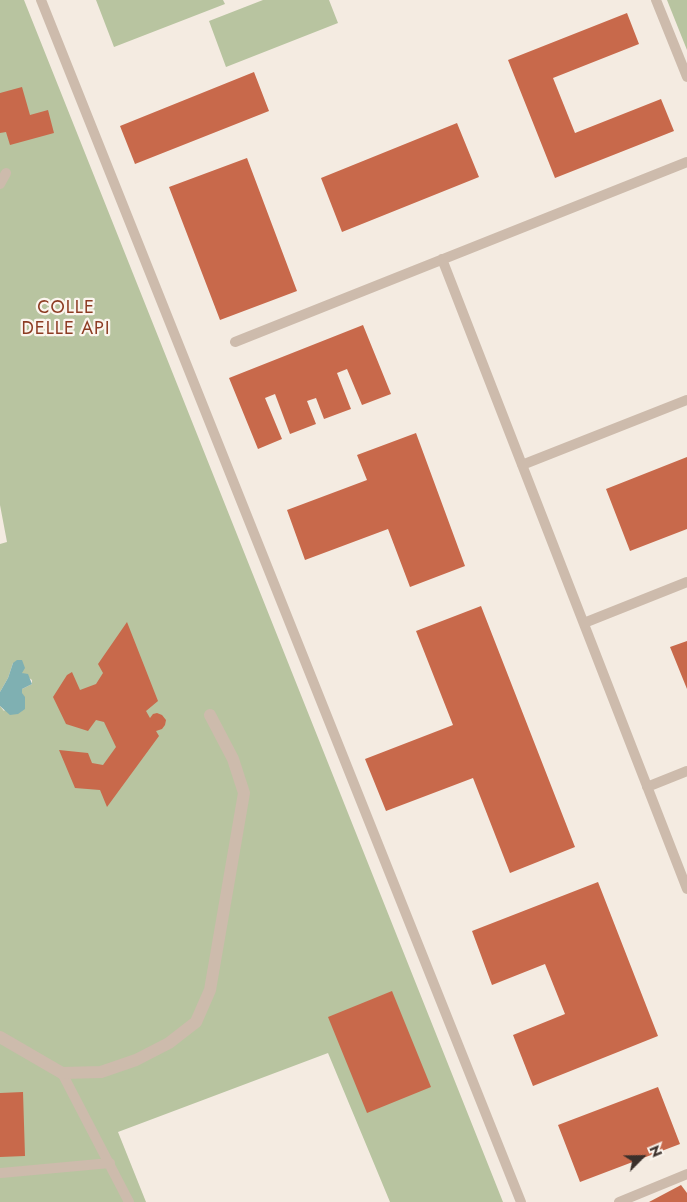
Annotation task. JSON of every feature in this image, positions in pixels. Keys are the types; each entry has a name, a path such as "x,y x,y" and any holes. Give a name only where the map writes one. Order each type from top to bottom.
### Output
{"street":[{"path":"0,1037 62,1073 101,1072 136,1060 169,1043 196,1022 210,990 244,793 233,760 210,715"}],"lane":[{"path":"41,0 521,1202"},
{"path":"656,0 687,77"},
{"path":"236,342 687,162"},
{"path":"0,184 6,173"},
{"path":"442,259 687,889"},
{"path":"522,466 687,400"},
{"path":"584,623 687,582"},
{"path":"647,787 687,772"},
{"path":"62,1073 129,1202"},
{"path":"1,1173 110,1163"},
{"path":"619,1202 687,1174"}],"green space":[{"path":"0,0 24,0 503,1202 390,1202 328,1053 118,1132 146,1202 0,1202 0,706 4,711 22,693 22,689 32,684 32,680 13,663 8,678 0,692 0,544 7,542 0,505"},
{"path":"96,0 223,0 225,4 114,47"},
{"path":"263,0 329,0 338,23 226,67 209,21"},
{"path":"667,0 687,0 687,50"}],"water":[{"path":"17,660 22,660 25,668 22,673 28,674 32,684 22,689 25,697 25,709 18,714 10,715 0,706 0,692 8,678 13,663"}],"building":[{"path":"627,13 639,44 553,78 575,133 661,99 674,131 555,178 508,60"},
{"path":"254,72 269,111 135,164 120,126"},
{"path":"22,87 30,115 48,110 54,133 10,145 6,132 0,133 0,93"},
{"path":"457,123 479,177 342,232 321,178"},
{"path":"247,158 297,291 220,320 169,187"},
{"path":"363,325 391,394 362,405 347,369 337,373 351,409 324,419 316,398 307,401 316,424 290,434 275,394 265,398 282,439 258,449 229,378"},
{"path":"416,433 465,566 410,587 388,529 305,560 287,510 367,480 357,455"},
{"path":"687,457 687,529 630,551 606,489"},
{"path":"481,606 575,847 510,873 473,778 386,811 365,759 453,725 416,631"},
{"path":"127,622 158,701 146,711 150,718 153,714 157,713 166,720 162,729 156,731 159,736 107,807 100,790 75,788 59,750 88,753 92,763 103,765 116,747 104,722 96,720 88,731 66,724 53,697 67,675 72,672 80,690 96,684 103,673 98,664"},
{"path":"687,641 687,689 670,647"},
{"path":"598,882 658,1036 533,1086 513,1035 565,1014 545,964 492,985 472,931"},
{"path":"392,991 431,1087 367,1113 328,1017"},
{"path":"658,1087 680,1144 580,1182 558,1125"},
{"path":"23,1092 25,1156 0,1157 0,1093"},
{"path":"681,1185 687,1193 687,1202 649,1202"}],"district":[{"name":"COLLE DELLE API","path":"66,319"}]}
